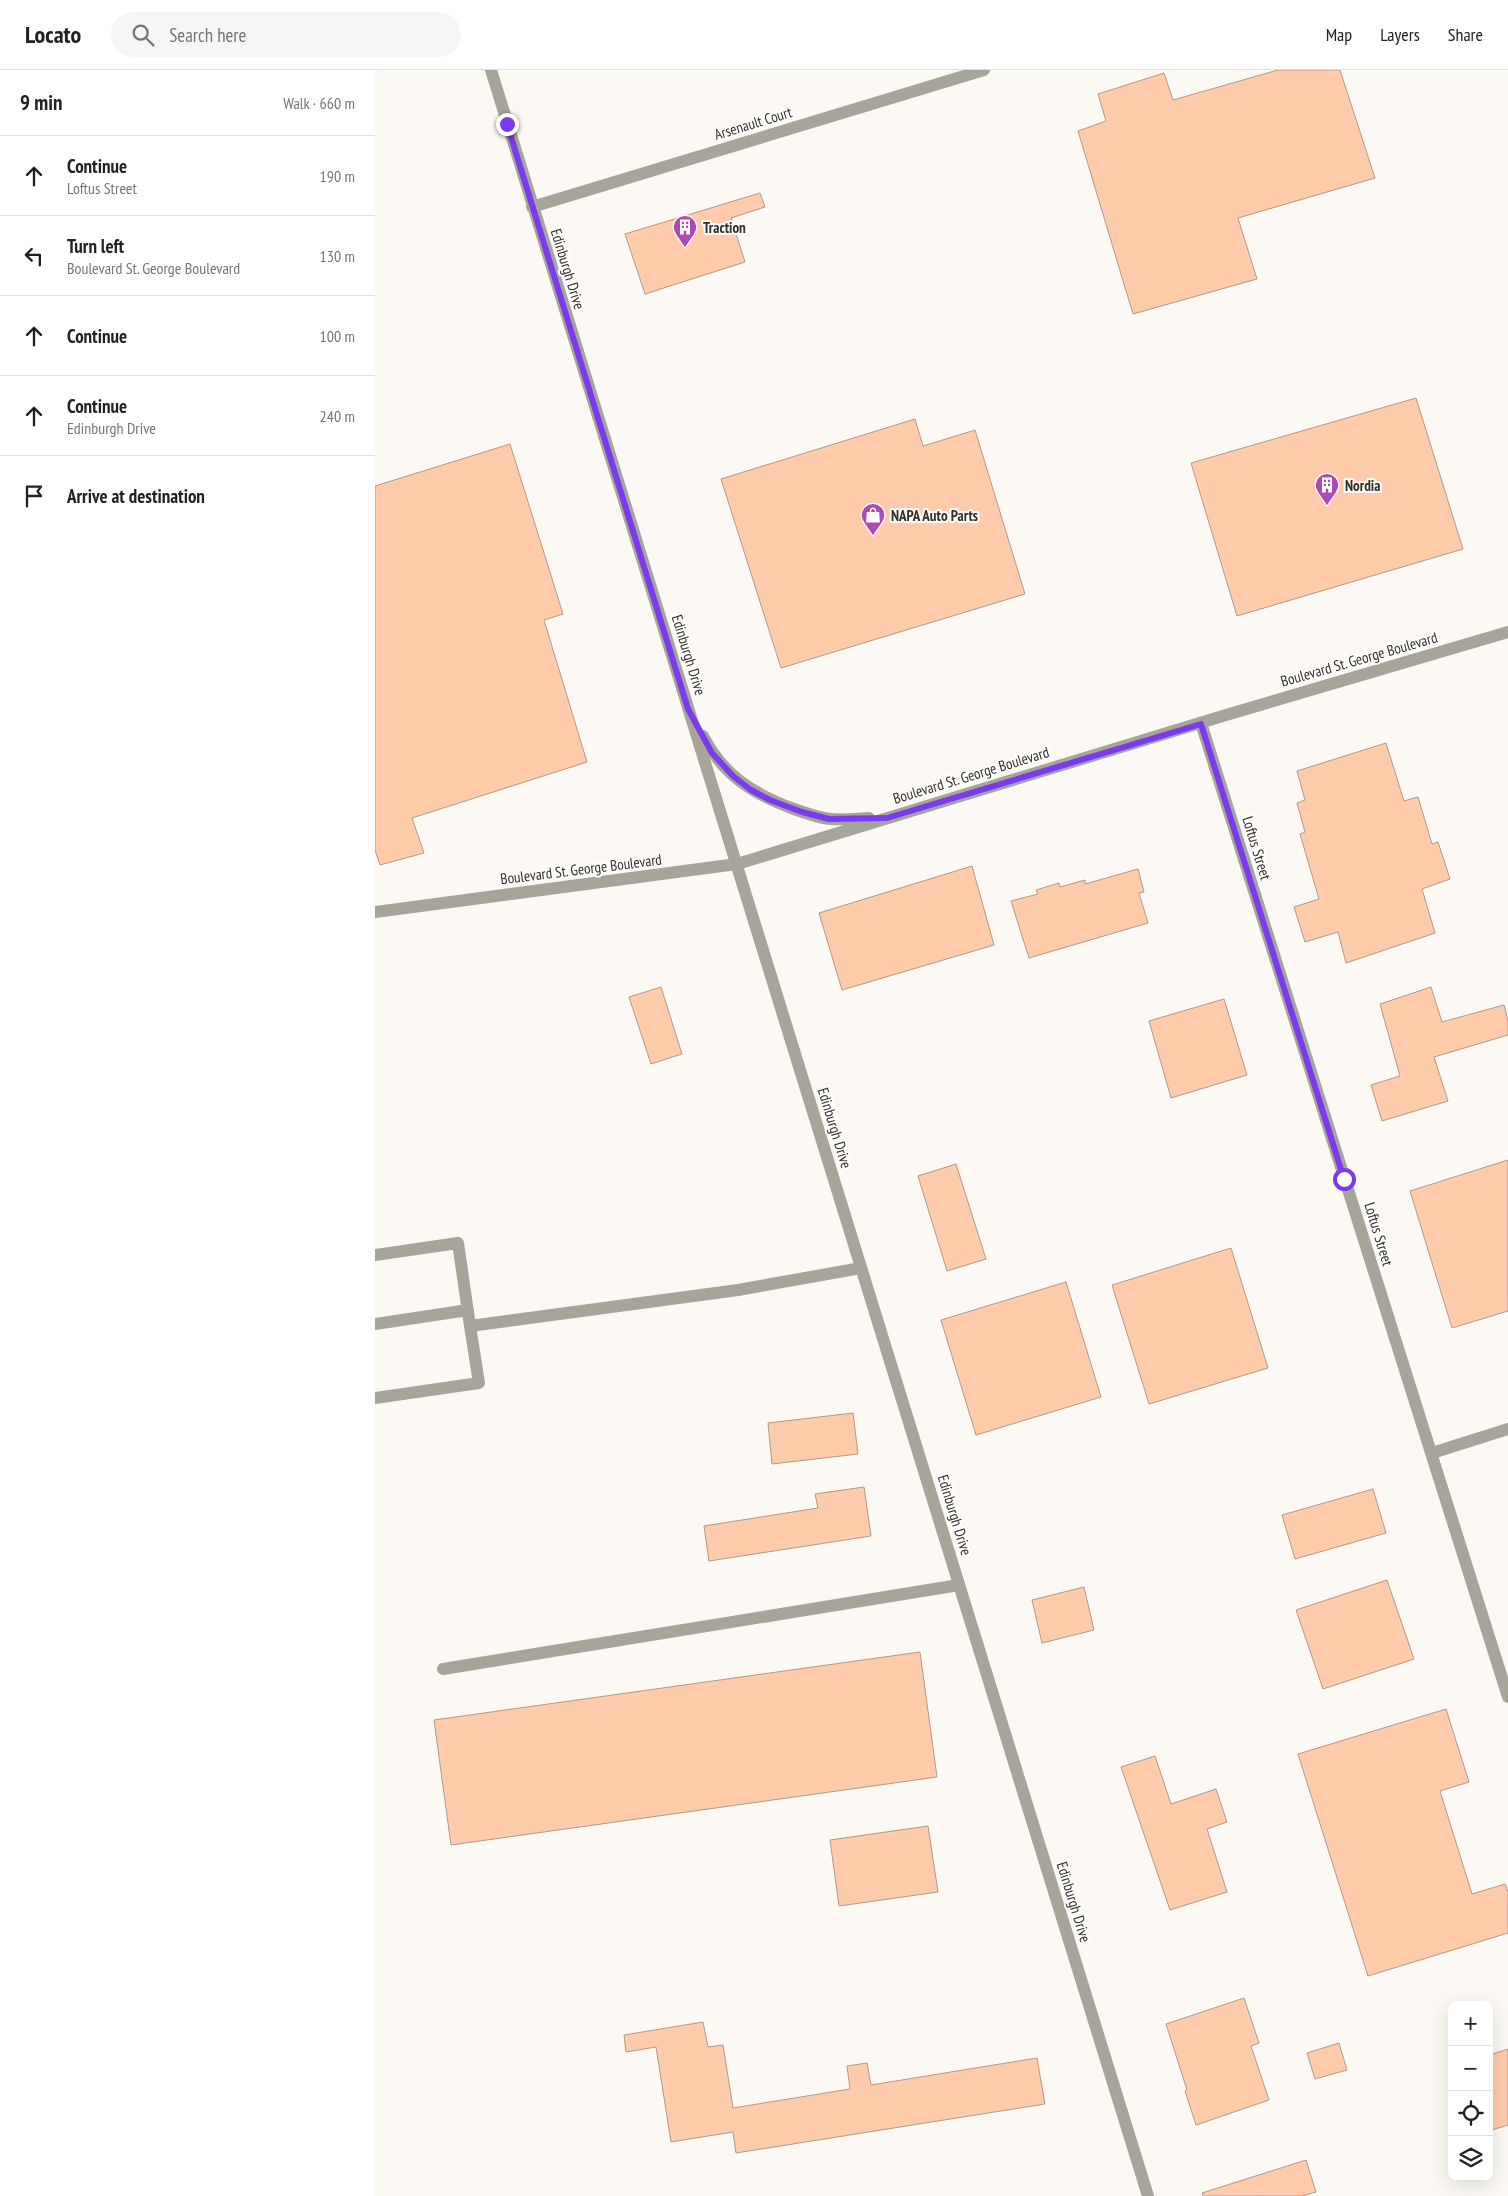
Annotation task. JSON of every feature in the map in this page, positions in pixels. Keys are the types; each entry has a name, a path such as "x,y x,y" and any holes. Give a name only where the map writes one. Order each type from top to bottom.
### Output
{"street":[{"name":"Edinburgh Drive","path":"491,70 1148,2196"},
{"name":"Arsenault Court","path":"532,207 984,70"},
{"name":"Boulevard St. George Boulevard","path":"375,912 737,864 1508,632"},
{"path":"688,709 712,753 733,776 751,790 778,803 829,819 887,818"},
{"name":"Loftus Street","path":"1201,724 1508,1697"},
{"path":"375,1255 458,1243 479,1383 375,1398"},
{"path":"470,1326 738,1290 861,1268"},
{"path":"375,1324 468,1310"},
{"path":"1432,1453 1508,1429"},
{"path":"443,1669 959,1585"}],"building":[{"path":"1278,70 1340,70 1375,178 1238,218 1257,279 1133,314 1078,131 1106,121 1098,94 1164,73 1173,100"},
{"name":"Traction","path":"760,193 765,207 731,218 745,262 645,294 625,234"},
{"name":"Nordia","path":"1416,398 1463,549 1237,616 1191,463"},
{"name":"NAPA Auto Parts","path":"915,419 923,446 975,430 1025,594 781,668 721,479"},
{"path":"510,444 563,614 544,620 587,762 412,818 424,853 380,865 375,850 375,486"},
{"path":"1386,743 1404,801 1418,797 1432,844 1438,842 1450,879 1422,889 1435,933 1346,963 1338,932 1305,942 1294,907 1319,899 1300,834 1305,832 1297,803 1305,800 1297,771"},
{"path":"972,866 994,945 842,990 819,913"},
{"path":"1138,869 1144,892 1139,893 1148,923 1029,958 1011,901 1038,894 1036,890 1059,883 1060,887 1085,880 1085,884"},
{"path":"661,987 682,1054 651,1064 629,997"},
{"path":"1431,987 1442,1022 1504,1005 1508,1021 1508,1035 1434,1057 1448,1101 1382,1121 1371,1085 1400,1076 1380,1004"},
{"path":"1224,999 1247,1075 1171,1098 1149,1021"},
{"path":"1508,1160 1508,1311 1452,1328 1410,1191"},
{"path":"956,1164 986,1259 947,1271 918,1176"},
{"path":"1231,1248 1268,1368 1149,1404 1112,1285"},
{"path":"1066,1282 1101,1397 976,1435 941,1320"},
{"path":"853,1413 858,1454 772,1464 768,1423"},
{"path":"864,1487 871,1536 709,1561 704,1526 818,1508 815,1494"},
{"path":"1373,1489 1386,1533 1295,1559 1282,1515"},
{"path":"1387,1580 1414,1659 1323,1689 1296,1610"},
{"path":"1084,1587 1094,1630 1042,1643 1032,1600"},
{"path":"920,1652 937,1777 451,1845 434,1720"},
{"path":"1446,1709 1469,1782 1440,1791 1472,1894 1505,1884 1508,1892 1508,1933 1368,1976 1298,1754"},
{"path":"1155,1756 1171,1804 1216,1789 1227,1822 1207,1829 1227,1892 1170,1910 1121,1767"},
{"path":"928,1826 938,1892 839,1906 830,1840"},
{"path":"1244,1998 1259,2043 1251,2046 1269,2100 1196,2125 1166,2024"},
{"path":"703,2022 708,2047 723,2045 733,2108 850,2089 847,2066 867,2063 871,2085 1037,2058 1045,2104 736,2153 733,2132 671,2142 656,2047 626,2052 624,2035"},
{"path":"1339,2043 1347,2070 1315,2079 1307,2053"},
{"path":"1508,2049 1508,2125 1493,2130 1493,2091 1493,2054"},
{"path":"1306,2160 1316,2192 1302,2196 1203,2196 1202,2193"}],"place":[{"name":"Traction","path":"685,248"},
{"name":"Nordia","path":"1327,506"},
{"name":"NAPA Auto Parts","path":"873,536"}],"route":[{"path":"507,124 688,709 712,753 733,776 751,790 770,800 802,812 829,819 887,818 1201,724 1344,1179"}]}
